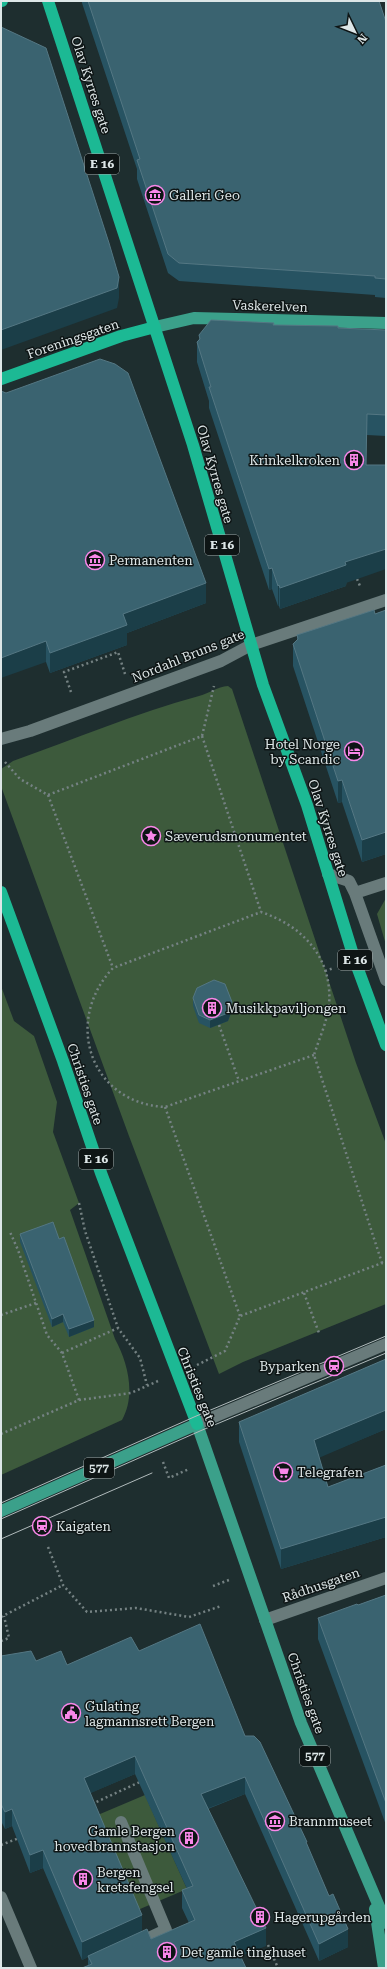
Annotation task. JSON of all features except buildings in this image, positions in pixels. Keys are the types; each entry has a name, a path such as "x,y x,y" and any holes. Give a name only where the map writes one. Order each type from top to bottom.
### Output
{"highway":[{"name":"Olav Kyrres gate","path":"48,1 194,450 250,645 274,718 307,805 355,961 386,1045"},
{"name":"Foreningsgaten","path":"1,379 121,336 155,327"},
{"name":"Christies gate","path":"1,892 63,1061 101,1173 197,1424"}],"main road":[{"name":"Vaskerelven","path":"155,327 194,318 386,323"},
{"name":"577","path":"1,1511 197,1424"},
{"name":"Christies gate","path":"197,1424 301,1723 386,1923"},
{"name":"Christies gate","path":"372,1890 384,1968"}],"street":[{"name":"Nordahl Bruns gate","path":"1,739 30,731 213,663 250,645 386,600"},
{"path":"328,874 349,881 355,893 386,980"},
{"path":"355,893 386,883"},
{"path":"197,1424 386,1344"},
{"name":"Rådhusgaten","path":"264,1620 386,1578"},
{"path":"121,1822 166,1930 124,1949"},
{"path":"1,1897 31,1968"}],"path":[{"path":"70,690 64,672 118,652 124,669"},
{"path":"215,684 202,736 261,912"},
{"path":"48,795 202,736"},
{"path":"5,762 20,779 48,795 113,968"},
{"path":"240,1316 384,1264 314,1055 326,1022 329,1005 329,989 325,970 308,940 295,928 279,918 261,912 113,968 102,981 90,1006 87,1025 90,1050 104,1077 125,1096 150,1106 165,1107 314,1055"},
{"path":"325,970 337,967"},
{"path":"219,1025 239,1081"},
{"path":"165,1107 240,1316 225,1351 195,1366"},
{"path":"79,1203 85,1231 118,1328 140,1358 147,1385"},
{"path":"10,1232 18,1250 47,1335 62,1353 80,1400"},
{"path":"304,1293 319,1333"},
{"path":"1,1315 36,1303"},
{"path":"62,1353 118,1328"},
{"path":"1,1434 80,1400 131,1393 159,1380"},
{"path":"161,1458 169,1478 191,1468"},
{"path":"48,1546 63,1585 87,1612 136,1608 189,1617 221,1606"},
{"path":"213,1586 231,1579"},
{"path":"1,1641 10,1638 2,1617 63,1585"},
{"path":"91,1805 147,1780"},
{"path":"1,1846 22,1836"},
{"path":"268,1945 278,1968"}],"green space":[{"name":"Byparken","path":"228,686 232,689 356,1063 386,1144 386,1304 243,1362 219,1374 129,1136 1,786 1,769 13,761 152,710"},
{"path":"386,898 386,945 377,914"},
{"path":"1,986 14,1021 34,1036 57,1102 53,1132 79,1203 70,1210 115,1339 124,1358 129,1379 129,1400 122,1420 1,1475"},
{"path":"145,1795 187,1889 133,1912 93,1817"}],"tram line":[{"path":"1,1503 194,1417 386,1336"},
{"path":"1,1519 200,1431 386,1353"},
{"path":"1,1539 152,1473"}],"place":[{"name":"Galleri Geo","path":"155,195"},
{"name":"Krinkelkroken","path":"354,460"},
{"name":"Permanenten","path":"95,560"},
{"name":"Hotel Norge by Scandic","path":"354,751"},
{"name":"Sæverudsmonumentet","path":"151,836"},
{"name":"Musikkpaviljongen","path":"212,1008"},
{"name":"Byparken","path":"334,1366"},
{"name":"Telegrafen","path":"283,1472"},
{"name":"Kaigaten","path":"42,1526"},
{"name":"Gulating lagmannsrett Bergen","path":"71,1713"},
{"name":"Brannmuseet","path":"275,1821"},
{"name":"Gamle Bergen hovedbrannstasjon","path":"189,1838"},
{"name":"Bergen kretsfengsel","path":"83,1879"},
{"name":"Hagerupgården","path":"260,1917"},
{"name":"Det gamle tinghuset","path":"167,1952"}]}
